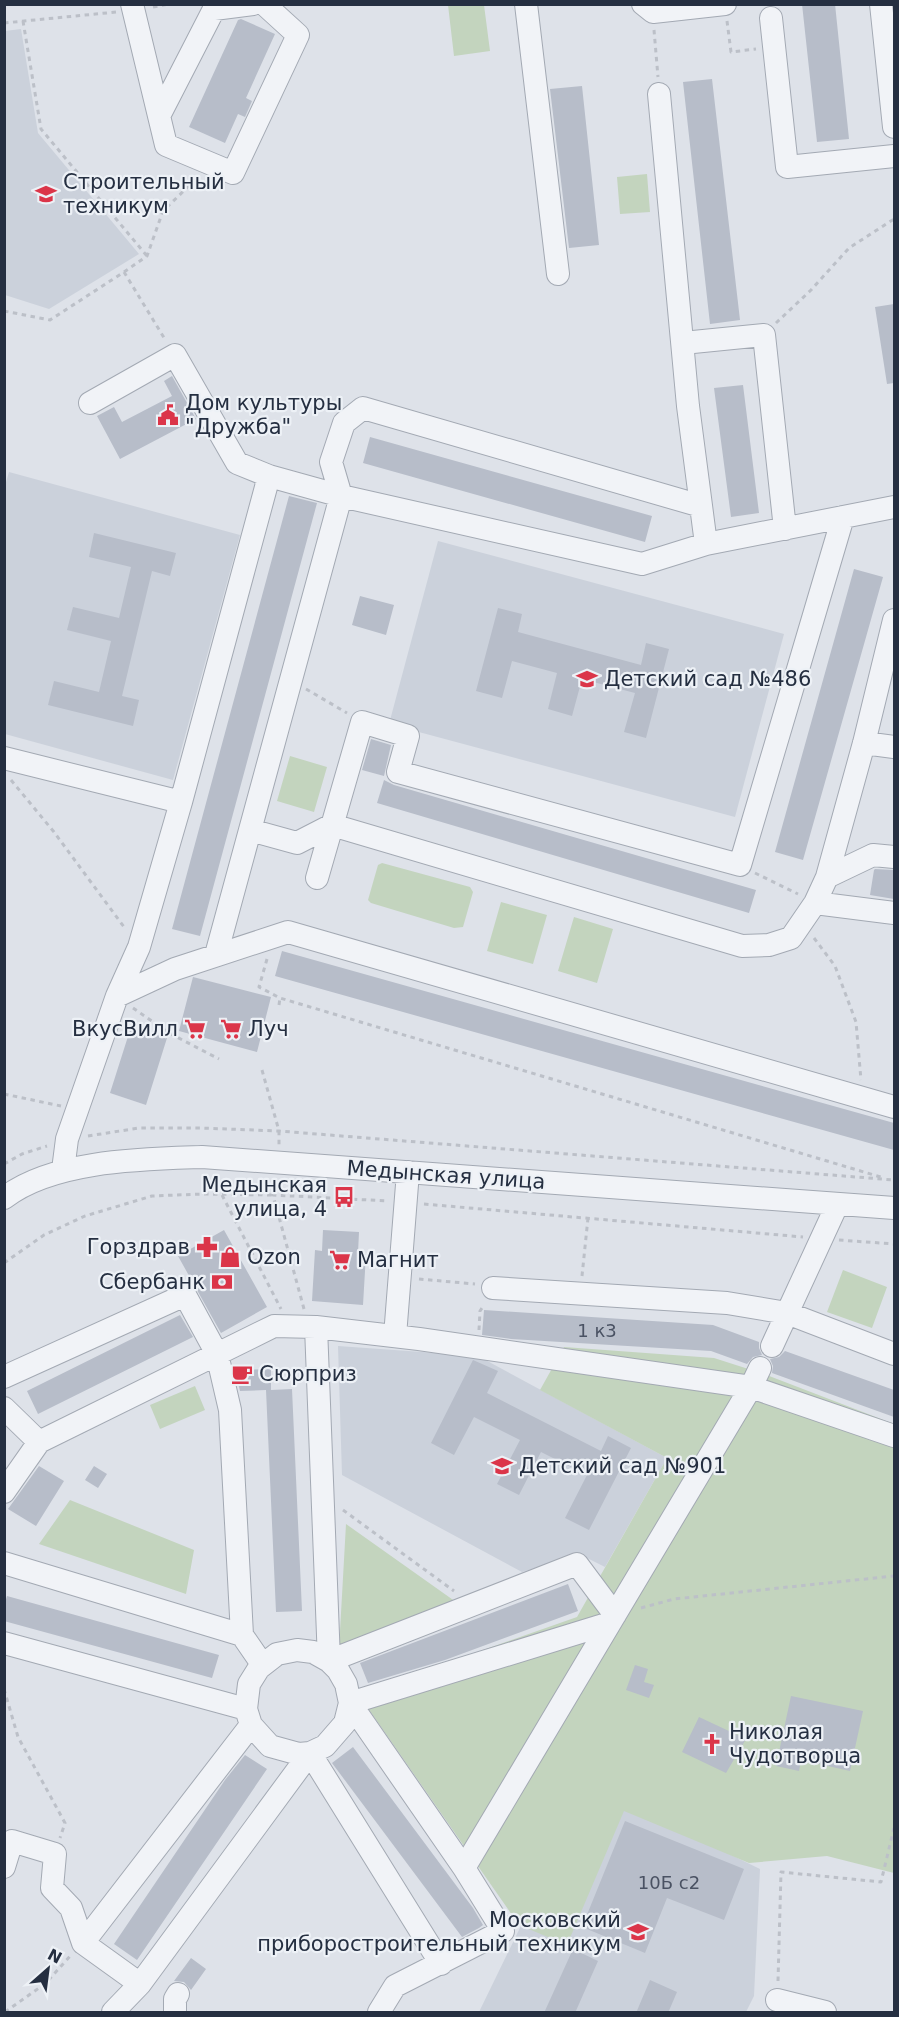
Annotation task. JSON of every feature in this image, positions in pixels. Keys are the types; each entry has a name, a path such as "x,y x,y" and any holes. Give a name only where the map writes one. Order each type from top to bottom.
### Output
{"street":[{"path":"159,116 214,9 253,4"},
{"path":"133,7 166,145 233,174 298,35 264,4"},
{"path":"526,4 558,274"},
{"path":"881,4 894,127"},
{"path":"648,8 726,10"},
{"path":"771,18 787,167 894,156"},
{"path":"659,94 688,406 706,544"},
{"path":"683,343 764,335 785,529"},
{"path":"90,403 175,355 237,463 269,476 341,496 642,564 706,544 894,507"},
{"path":"216,956 341,496 331,462 344,423 363,408 701,506"},
{"path":"63,1170 67,1139 117,996 139,947 181,802 269,476"},
{"path":"317,878 362,722 408,736 398,772 740,865 843,517"},
{"path":"250,830 297,843 332,825 742,946 769,945 791,938 815,903 826,877 864,743 886,689 894,620"},
{"path":"864,743 894,747"},
{"path":"4,758 181,802"},
{"path":"826,877 873,855 894,857"},
{"path":"815,903 894,913"},
{"path":"117,996 175,969 288,932 894,1107"},
{"name":"Медынская улица","path":"4,1198 15,1190 63,1170 154,1159 202,1158 894,1208"},
{"path":"394,1336 408,1172"},
{"path":"772,1346 837,1205"},
{"path":"482,1286 727,1304 787,1313 894,1354"},
{"path":"4,1377 185,1294 217,1354 230,1410 242,1635 262,1664"},
{"path":"4,1492 39,1442 274,1326 394,1336 756,1378 894,1436"},
{"path":"305,1327 322,1495 329,1661"},
{"path":"464,1868 756,1378"},
{"path":"4,1408 39,1442"},
{"path":"4,1563 242,1635"},
{"path":"329,1661 577,1564 612,1619"},
{"path":"350,1703 612,1619"},
{"path":"4,1643 248,1717 270,1746 299,1754 310,1753 325,1746 345,1723 350,1703"},
{"path":"83,1942 248,1717 249,1684 262,1664 277,1654 297,1650 313,1652 329,1661 338,1670 346,1684 350,1703 464,1868 503,1931 395,1986 379,2013"},
{"path":"310,1753 441,1964"},
{"path":"113,2013 140,1984 310,1753"},
{"path":"4,1867 12,1841 55,1854 52,1888 71,1908 83,1942 140,1984"},
{"path":"777,2000 825,2013"}],"path":[{"path":"4,23 133,7"},
{"path":"648,8 659,94"},
{"path":"726,10 731,52 774,47"},
{"path":"24,21 41,129 147,256"},
{"path":"4,311 50,320 147,256 163,211 199,176 204,161"},
{"path":"764,335 811,290 849,248 894,219"},
{"path":"124,272 175,355"},
{"path":"291,680 362,722"},
{"path":"4,772 54,832 139,947"},
{"path":"740,865 815,903"},
{"path":"803,922 835,966 855,1022 863,1098"},
{"path":"273,937 259,987 280,998 893,1180"},
{"path":"117,996 169,1033 219,1059"},
{"path":"279,1005 280,998"},
{"path":"262,1070 279,1131"},
{"path":"4,1094 77,1110"},
{"path":"4,1164 22,1154 67,1139 139,1128 201,1128 279,1131 893,1180"},
{"path":"279,1163 273,1195 305,1327"},
{"path":"222,1194 305,1327"},
{"path":"4,1263 44,1235 85,1216 152,1196 222,1194 405,1202 894,1244"},
{"path":"581,1283 588,1218"},
{"path":"399,1277 482,1286 478,1338"},
{"path":"322,1495 473,1605"},
{"path":"612,1619 674,1599 894,1576"},
{"path":"4,1689 18,1737 65,1822 55,1854"},
{"path":"777,2000 782,1872 881,1882 894,1828"},
{"path":"5,2013 46,1983 83,1942"}],"shaded area":[{"name":"Строительный техникум","path":"21,29 38,133 139,254 49,309 5,295 5,31"},
{"path":"9,472 240,535 173,780 5,734 4,489"},
{"name":"Детский сад №486","path":"438,541 784,634 735,817 389,724"},
{"name":"Детский сад №901","path":"338,1346 478,1356 667,1458 605,1567 579,1554 522,1572 342,1475"},
{"name":"Московский приборостроительный техникум","path":"589,1786 760,1869 754,1996 746,2012 479,2012"}],"green space":[{"path":"448,5 484,5 490,51 454,56"},
{"path":"647,174 650,212 620,214 617,177"},
{"path":"290,756 327,767 314,812 277,801"},
{"path":"382,863 470,887 473,892 463,927 454,928 371,903 368,900 378,865"},
{"path":"501,902 547,915 533,964 487,951"},
{"path":"574,917 613,929 597,983 558,971"},
{"path":"843,1270 887,1287 872,1328 827,1312"},
{"path":"564,1347 714,1358 764,1374 894,1424 894,1873 827,1856 749,1863 624,1811 567,1945 519,1925 358,1694 577,1617 667,1458 540,1390"},
{"path":"195,1386 205,1410 160,1429 150,1405"},
{"path":"70,1500 194,1550 186,1594 39,1544"},
{"path":"346,1524 456,1602 339,1649"}],"building":[{"path":"802,4 835,4 849,139 817,142"},
{"path":"241,19 275,34 246,98 252,101 245,117 238,114 225,143 189,127 238,20"},
{"path":"712,79 740,320 710,324 683,82"},
{"path":"582,86 599,245 569,248 550,89"},
{"path":"894,304 894,383 887,384 875,307"},
{"name":"Дом культуры \"Дружба\"","path":"172,376 196,419 120,459 97,416 114,407 122,422 172,396 164,381"},
{"path":"743,385 759,513 731,517 714,388"},
{"path":"370,437 652,516 645,542 363,463"},
{"path":"289,496 317,503 200,936 172,929"},
{"path":"94,533 176,553 170,576 152,571 122,696 139,700 133,726 48,705 54,681 99,692 111,641 67,630 73,607 119,618 131,567 89,557"},
{"path":"854,569 883,577 803,860 775,852"},
{"path":"360,596 394,605 386,635 352,625"},
{"name":"Детский сад №486","path":"498,608 522,614 518,632 641,665 646,643 669,649 646,738 624,732 635,693 582,679 572,716 548,709 557,673 512,661 502,698 476,691"},
{"path":"371,739 391,745 384,776 362,770"},
{"path":"384,780 394,785 756,890 749,913 377,803"},
{"path":"875,869 894,870 894,899 870,895"},
{"path":"282,951 894,1123 894,1150 275,976"},
{"path":"193,977 271,997 257,1052 179,1031"},
{"path":"131,1027 167,1038 146,1105 110,1093"},
{"name":"Сбербанк","path":"224,1230 267,1307 221,1333 178,1256"},
{"path":"323,1230 359,1232 358,1253 366,1254 363,1305 312,1301 315,1250 322,1251"},
{"path":"484,1310 713,1325 759,1342 762,1355 753,1357 747,1364 711,1351 511,1339 482,1335"},
{"path":"180,1315 193,1337 38,1414 27,1391"},
{"path":"785,1351 894,1390 894,1417 772,1373 773,1366 770,1359 779,1357"},
{"path":"473,1360 498,1371 487,1393 601,1451 608,1436 631,1448 589,1530 565,1518 587,1475 541,1452 519,1495 497,1484 520,1440 474,1417 454,1455 431,1443"},
{"path":"271,1369 271,1390 292,1389 302,1611 276,1612 266,1390 240,1391 235,1370"},
{"path":"39,1466 64,1481 36,1526 8,1509"},
{"path":"94,1466 107,1474 98,1488 85,1480"},
{"path":"568,1584 578,1611 445,1660 368,1683 360,1663"},
{"path":"7,1596 219,1655 212,1678 4,1621"},
{"path":"635,1665 648,1669 644,1682 654,1685 649,1698 626,1690"},
{"path":"791,1696 863,1711 850,1771 801,1760 799,1771 776,1766"},
{"path":"699,1717 746,1739 726,1773 682,1752"},
{"path":"353,1747 473,1908 483,1925 479,1928 462,1937 332,1763"},
{"path":"245,1755 267,1769 137,1960 114,1944 225,1780"},
{"path":"625,1821 744,1869 724,1920 667,1898 645,1953 582,1927"},
{"path":"573,1949 598,1961 575,2013 544,2013"},
{"path":"191,1958 206,1969 191,1990 184,1982 174,1981"},
{"path":"650,1980 677,1992 668,2013 636,2013"}],"place":[{"name":"Строительный техникум","path":"46,194"},
{"name":"Дом культуры \"Дружба\"","path":"168,415"},
{"name":"Детский сад №486","path":"587,679"},
{"name":"ВкусВилл","path":"195,1029"},
{"name":"Луч","path":"231,1029"},
{"name":"Медынская улица, 4","path":"344,1197"},
{"name":"Горздрав","path":"207,1247"},
{"name":"Ozon","path":"230,1257"},
{"name":"Магнит","path":"340,1260"},
{"name":"Сбербанк","path":"222,1282"},
{"name":"Сюрприз","path":"242,1374"},
{"name":"Детский сад №901","path":"502,1466"},
{"name":"Николая Чудотворца","path":"712,1744"},
{"name":"Московский приборостроительный техникум","path":"638,1932"}]}
